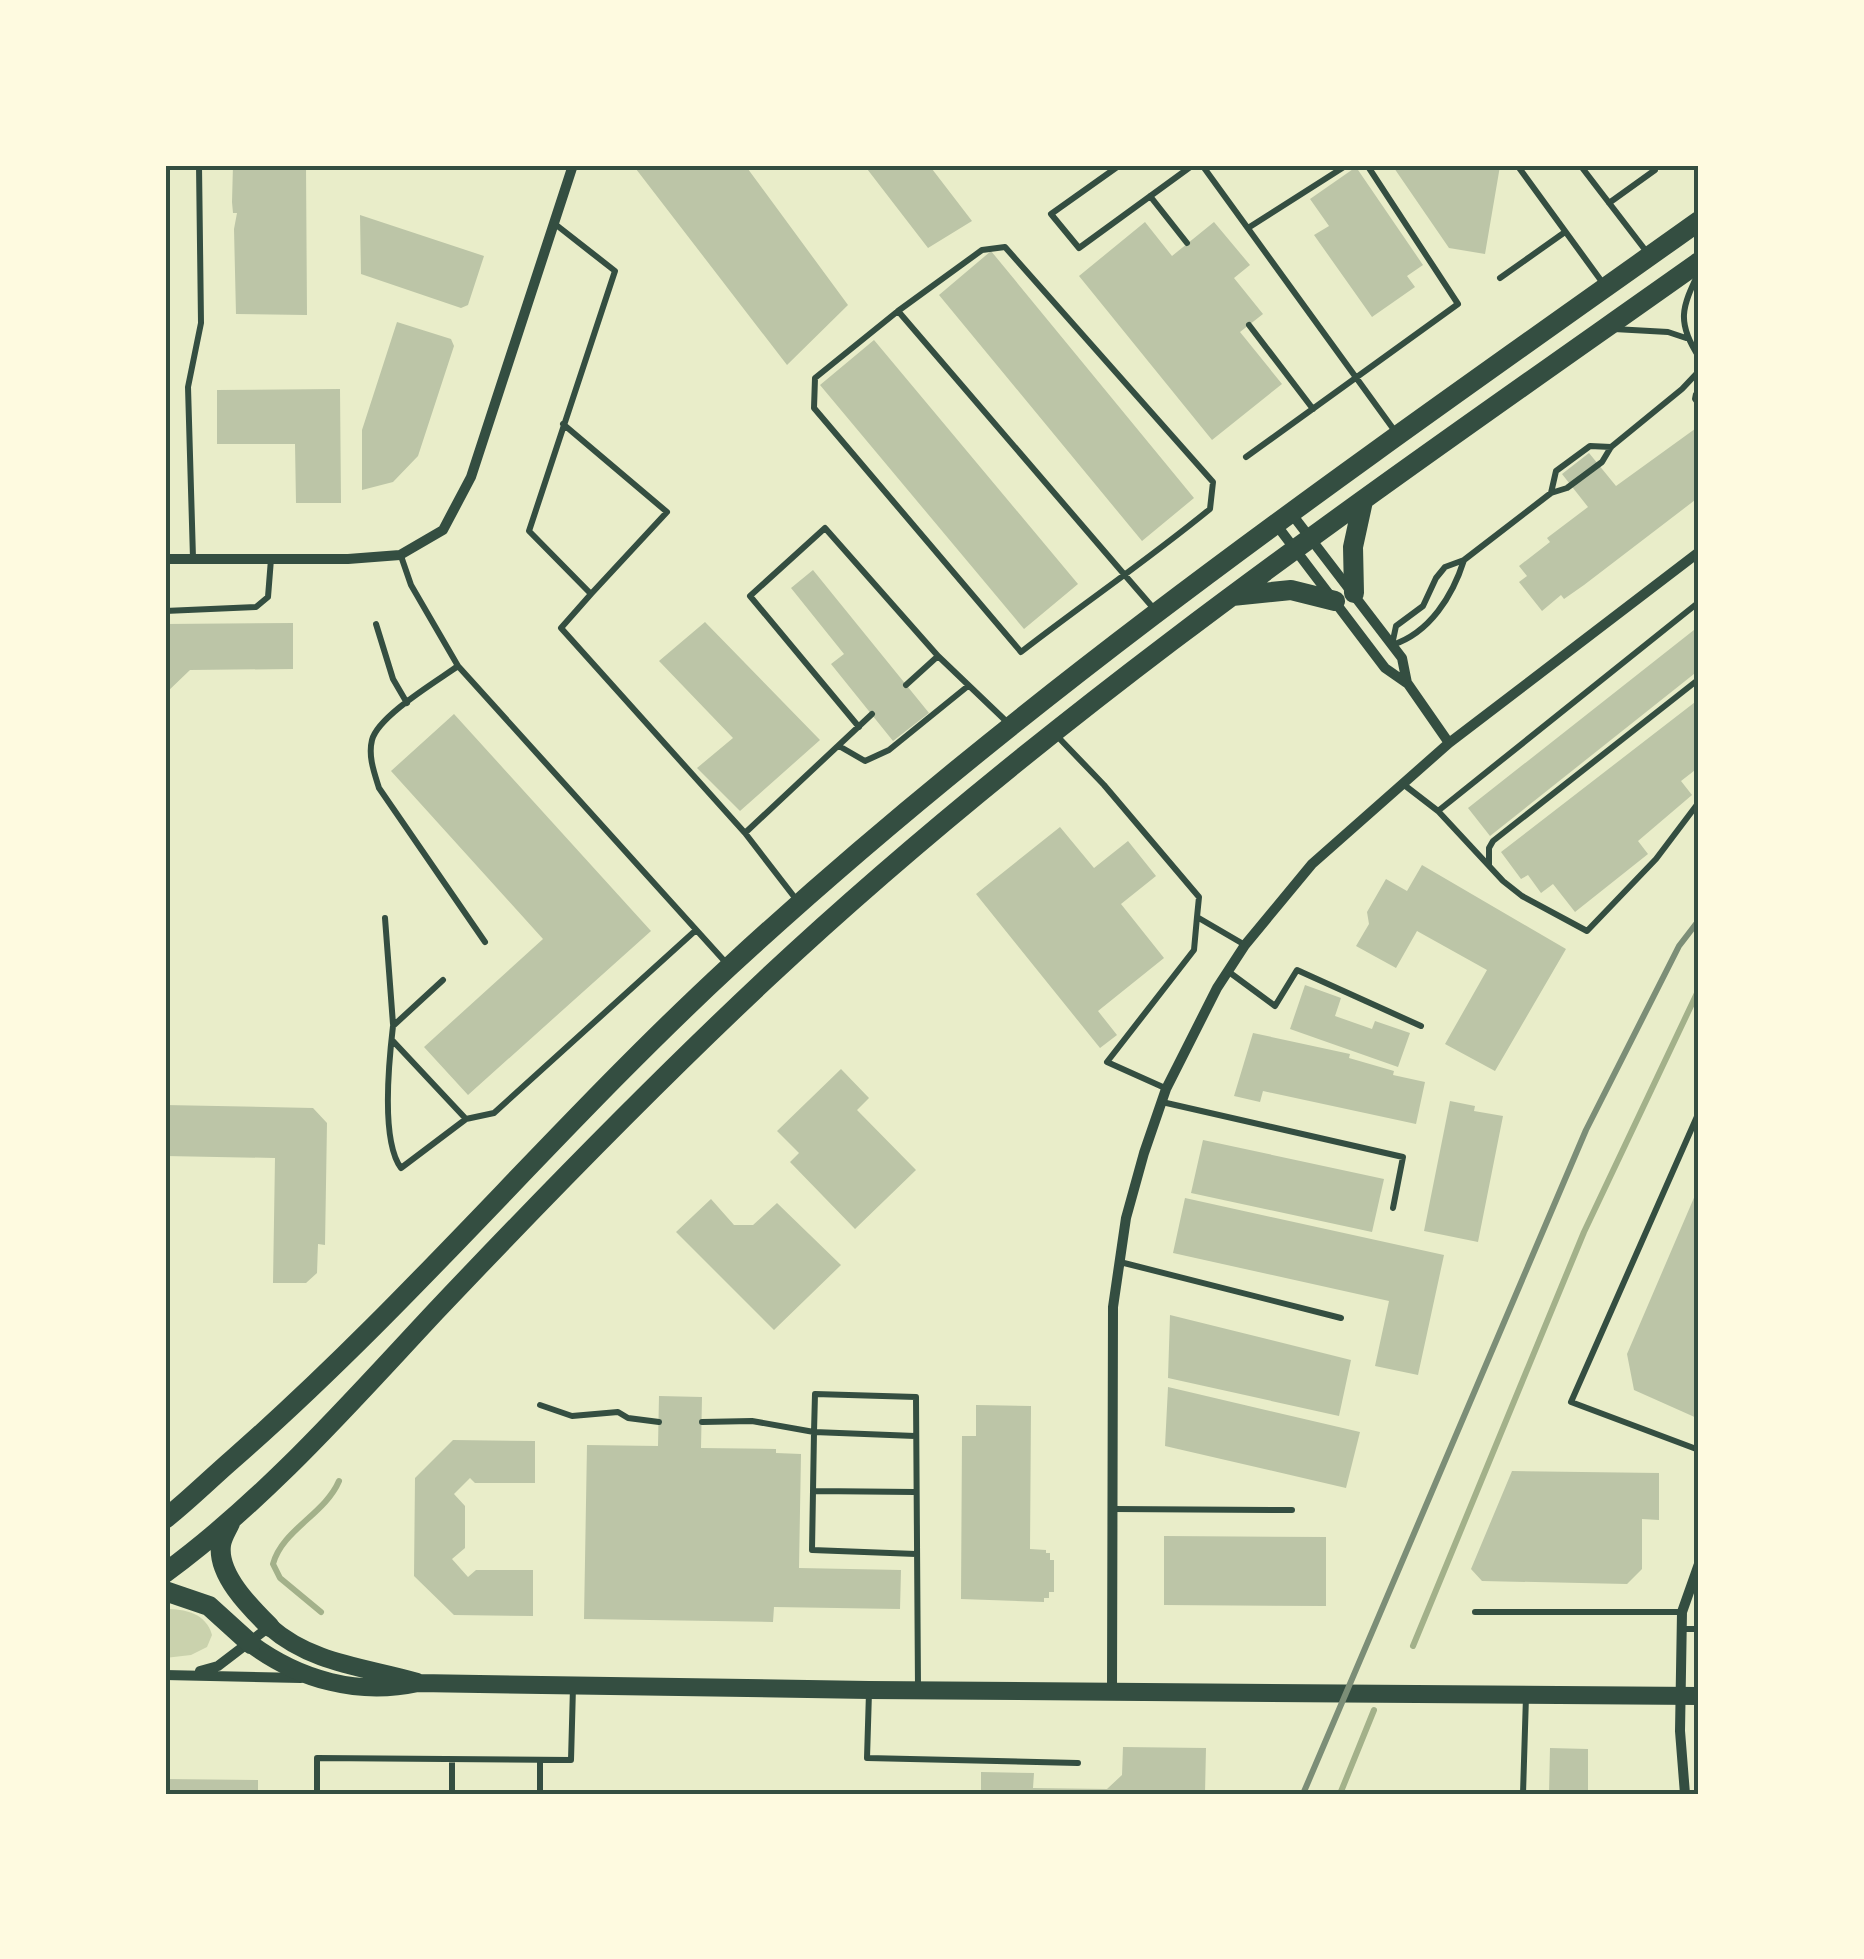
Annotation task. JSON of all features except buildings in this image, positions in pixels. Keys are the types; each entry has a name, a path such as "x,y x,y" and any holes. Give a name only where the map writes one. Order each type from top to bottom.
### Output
{"highway":[{"path":"165,1519 334,1368 532,1161 730,967 939,782 1156,610 1699,220"},
{"path":"165,1573 230,1523 299,1459 556,1186 685,1056 902,858 1053,733 1230,596 1699,262"},
{"path":"1230,596 1291,590 1344,597 1363,501"},
{"path":"230,1523 220,1549 222,1563 240,1595 270,1627"},
{"path":"165,1590 210,1606 251,1644"}],"main road":[{"path":"270,1627 290,1645 320,1657 418,1682"},
{"path":"251,1644 284,1665 318,1678 374,1689 418,1682 869,1690 1690,1696"}],"street":[{"path":"165,559 348,559 400,555 443,530 470,476 574,165"},
{"path":"1283,518 1312,536 1385,668 1408,684 1450,744"},
{"path":"1283,518 1294,549 1392,644 1402,658 1408,684"},
{"path":"1112,1692 1113,1307 1126,1218 1166,1089 1228,971 1312,864 1450,744 1699,552"},
{"path":"1685,1794 1681,1769 1690,1696 1682,1612 1699,1564"},
{"path":"185,1675 218,1666 270,1627"},
{"path":"165,1675 318,1678"}],"lane":[{"path":"193,559 188,387 202,323 199,165"},
{"path":"1120,165 1051,214 1079,248 1193,165"},
{"path":"1202,165 1398,435"},
{"path":"1248,228 1347,165"},
{"path":"1246,457 1458,304 1368,165"},
{"path":"1517,165 1606,287"},
{"path":"1580,165 1650,256"},
{"path":"1609,203 1655,170 1653,165"},
{"path":"1150,196 1188,243"},
{"path":"554,223 614,271 529,531 592,594"},
{"path":"1500,278 1565,232"},
{"path":"1006,247 1213,482 1210,509 1021,652 814,408 814,378 898,311 982,250 1006,247"},
{"path":"1699,272 1682,318 1687,339 1699,357"},
{"path":"898,311 1156,610"},
{"path":"1249,325 1313,408"},
{"path":"1604,330 1660,331 1687,339"},
{"path":"1464,560 1440,610 1405,641 1392,644 1396,626 1423,606 1441,571 1464,560 1551,493 1567,488 1602,462 1611,447 1699,371"},
{"path":"563,424 667,512 561,628 745,833 800,904"},
{"path":"1551,493 1556,471 1590,446 1611,447"},
{"path":"859,726 750,596 825,528 938,656 1010,725"},
{"path":"400,555 411,584 458,666 730,967"},
{"path":"165,611 256,608 268,597 271,559"},
{"path":"1438,811 1699,602"},
{"path":"376,624 394,679 407,703"},
{"path":"906,684 938,656"},
{"path":"458,666 385,719 372,736 370,760 379,788 485,942"},
{"path":"1489,865 1493,841 1699,678"},
{"path":"838,746 865,761 889,750 968,686"},
{"path":"745,833 872,714"},
{"path":"1053,733 1199,896 1194,950 1107,1062 1166,1089"},
{"path":"1403,784 1438,811 1522,896 1587,931 1656,858 1699,802"},
{"path":"1197,917 1245,945"},
{"path":"385,918 394,1026 388,1075 392,1156 401,1168 466,1118 494,1113 696,930"},
{"path":"1228,971 1275,1006 1297,970 1422,1026"},
{"path":"394,1026 443,980"},
{"path":"392,1040 466,1118"},
{"path":"1162,1102 1404,1157 1393,1208"},
{"path":"1699,1112 1571,1402 1699,1450"},
{"path":"1120,1262 1341,1318"},
{"path":"916,1554 812,1550 814,1394 916,1396 918,1689"},
{"path":"540,1405 572,1416 618,1412 628,1418 658,1422"},
{"path":"702,1422 752,1422 814,1432 916,1436"},
{"path":"813,1492 916,1492"},
{"path":"1112,1508 1292,1510"},
{"path":"1474,1612 1682,1612"},
{"path":"1682,1629 1699,1629"},
{"path":"317,1794 317,1758 571,1760 573,1685"},
{"path":"869,1690 867,1758 1078,1763"},
{"path":"1522,1794 1526,1695"},
{"path":"452,1760 452,1794"},
{"path":"540,1760 540,1794"}],"path":[{"path":"1699,391 1694,399 1699,406"}],"green space":[{"path":"165,1609 200,1617 212,1635 207,1647 191,1655 165,1658"}],"waterway":[{"path":"1413,1646 1584,1232 1699,989"},
{"path":"321,1612 280,1578 273,1564 285,1541 324,1503 339,1481"},
{"path":"1340,1794 1374,1710"}],"railway":[{"path":"1303,1794 1586,1130 1679,946 1699,920"}]}
